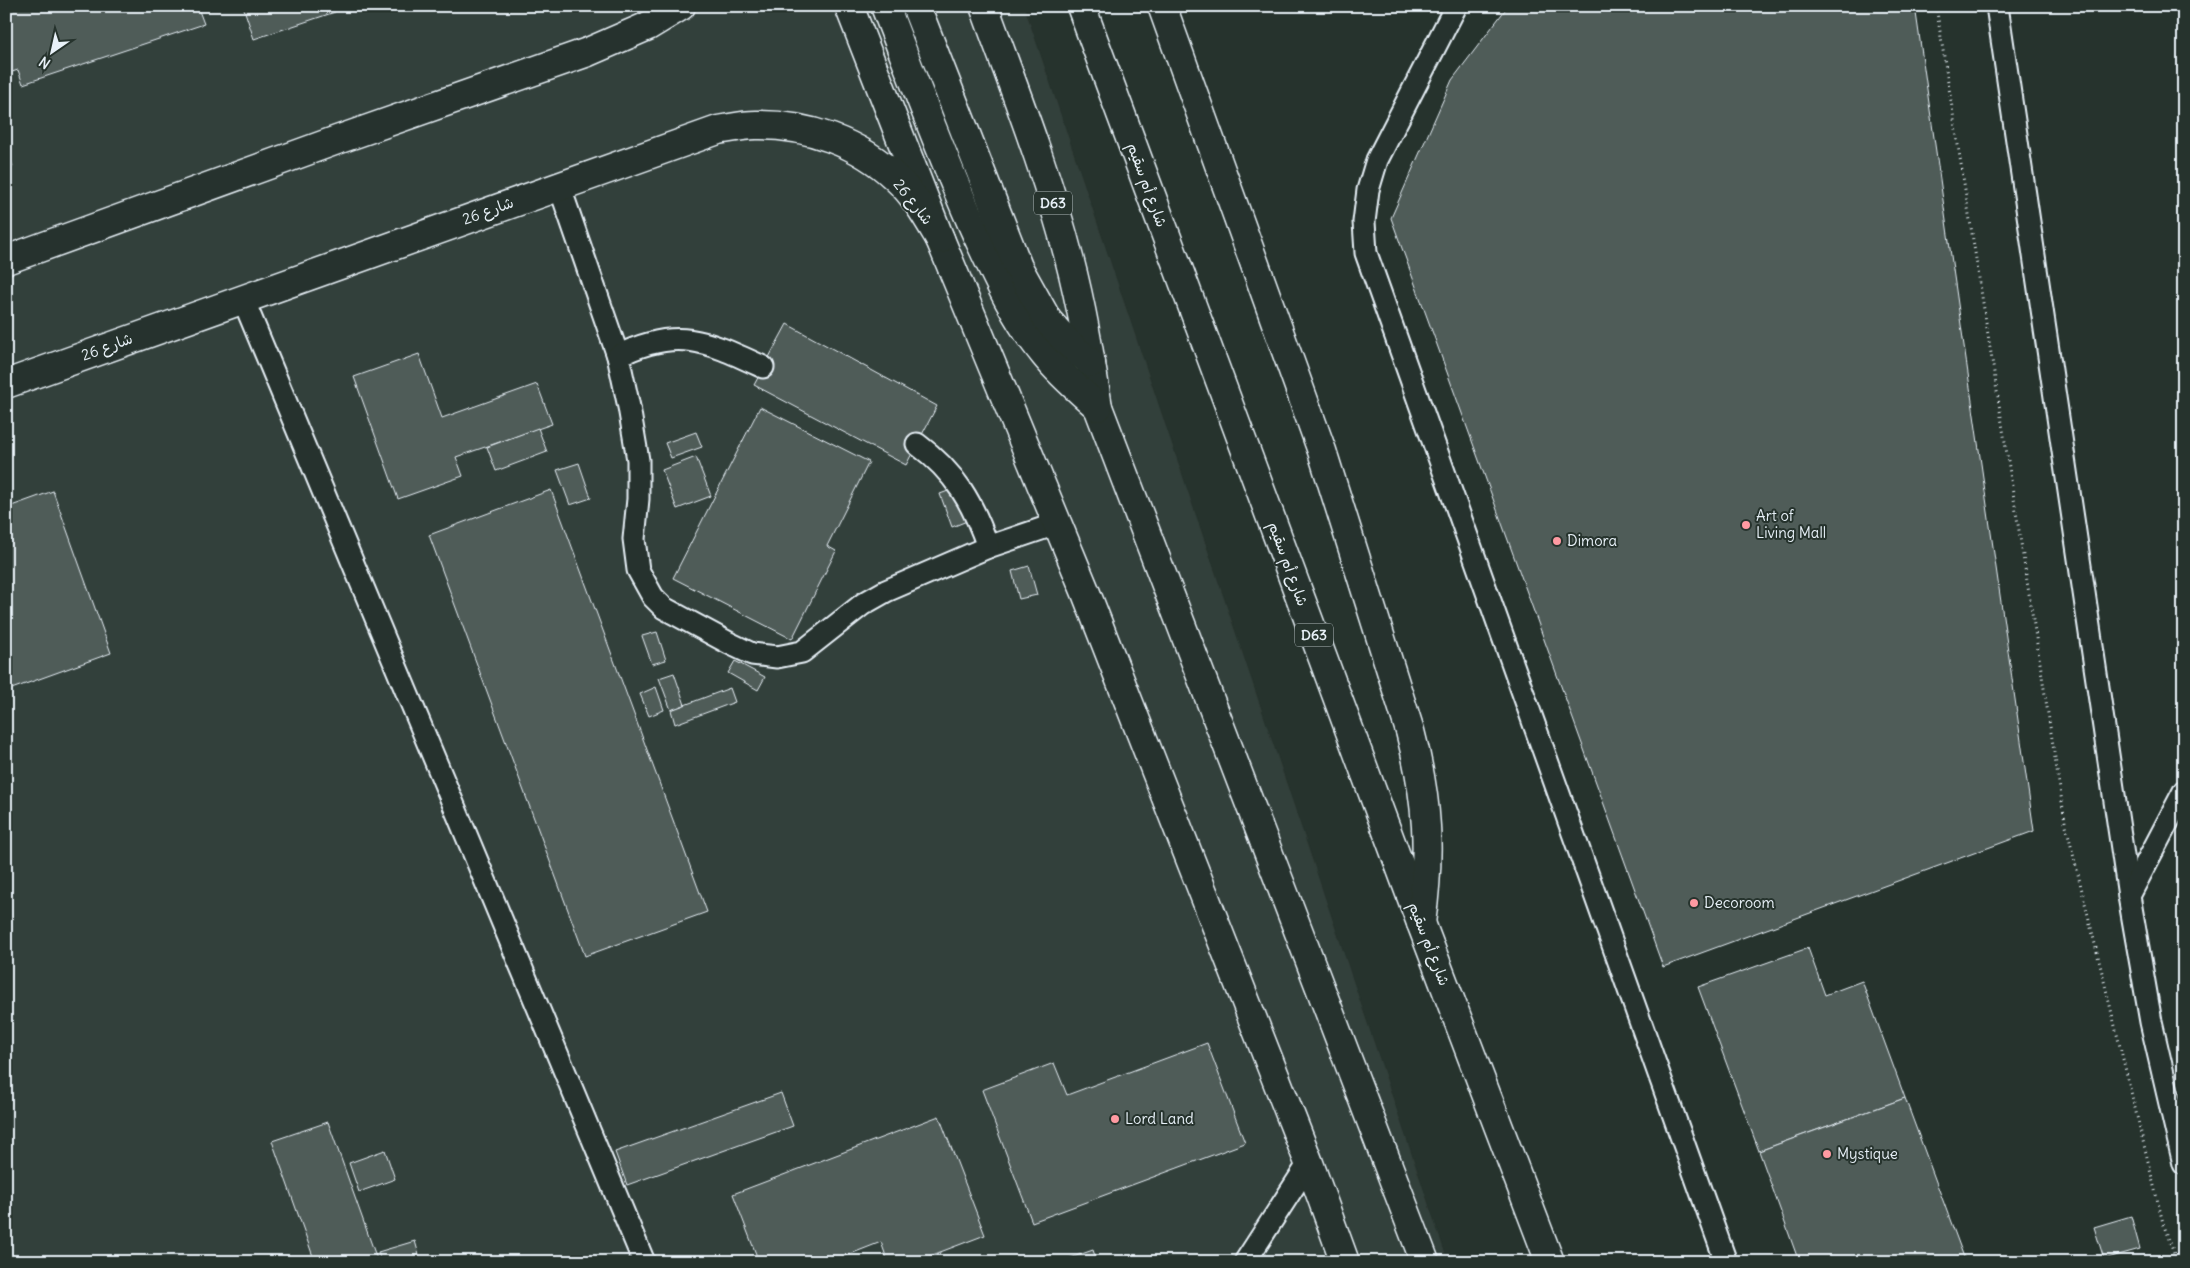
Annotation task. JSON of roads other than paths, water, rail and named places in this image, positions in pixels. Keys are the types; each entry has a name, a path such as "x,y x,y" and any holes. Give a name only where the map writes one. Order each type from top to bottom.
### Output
{"main road":[{"path":"6,260 327,143 588,52 648,26 681,6"},
{"path":"849,6 940,239 1059,523 1309,1163 1345,1262"},
{"path":"885,6 964,206 1001,287 1021,322 1043,354 1069,382 1098,407"},
{"path":"916,6 1018,267 1048,321 1068,343 1091,362"},
{"name":"D63","path":"984,6 1045,178 1069,257 1091,362 1098,407 1425,1262"},
{"name":"شارع أم سقيم","path":"1081,6 1421,923 1550,1262"},
{"path":"1165,9 1322,451 1420,769 1426,807 1428,846 1421,923"},
{"name":"شارع 26","path":"6,384 559,185 718,130 756,125 794,128 831,137 865,155 896,177 921,207 940,239"}],"lane":[{"path":"1456,6 1377,160 1368,190 1364,222 1366,253 1726,1262"},
{"path":"1997,6 2129,896 2151,1022 2184,1164"},
{"path":"559,185 618,356 638,460 638,500 634,539 638,570 653,597 664,608 752,654 777,657 802,652 863,604 886,591 988,547 1059,523"},
{"path":"243,299 644,1262"},
{"path":"618,356 640,344 660,340 681,339 701,342 763,367"},
{"path":"917,444 950,473 966,495 979,519 988,547"},
{"path":"2129,896 2184,791"},
{"path":"1245,1262 1309,1163"}],"place":[{"name":"Art of Living Mall","path":"1746,525"},
{"name":"Dimora","path":"1557,541"},
{"name":"Decoroom","path":"1694,903"},
{"name":"Lord Land","path":"1115,1119"},
{"name":"Mystique","path":"1827,1154"}]}
